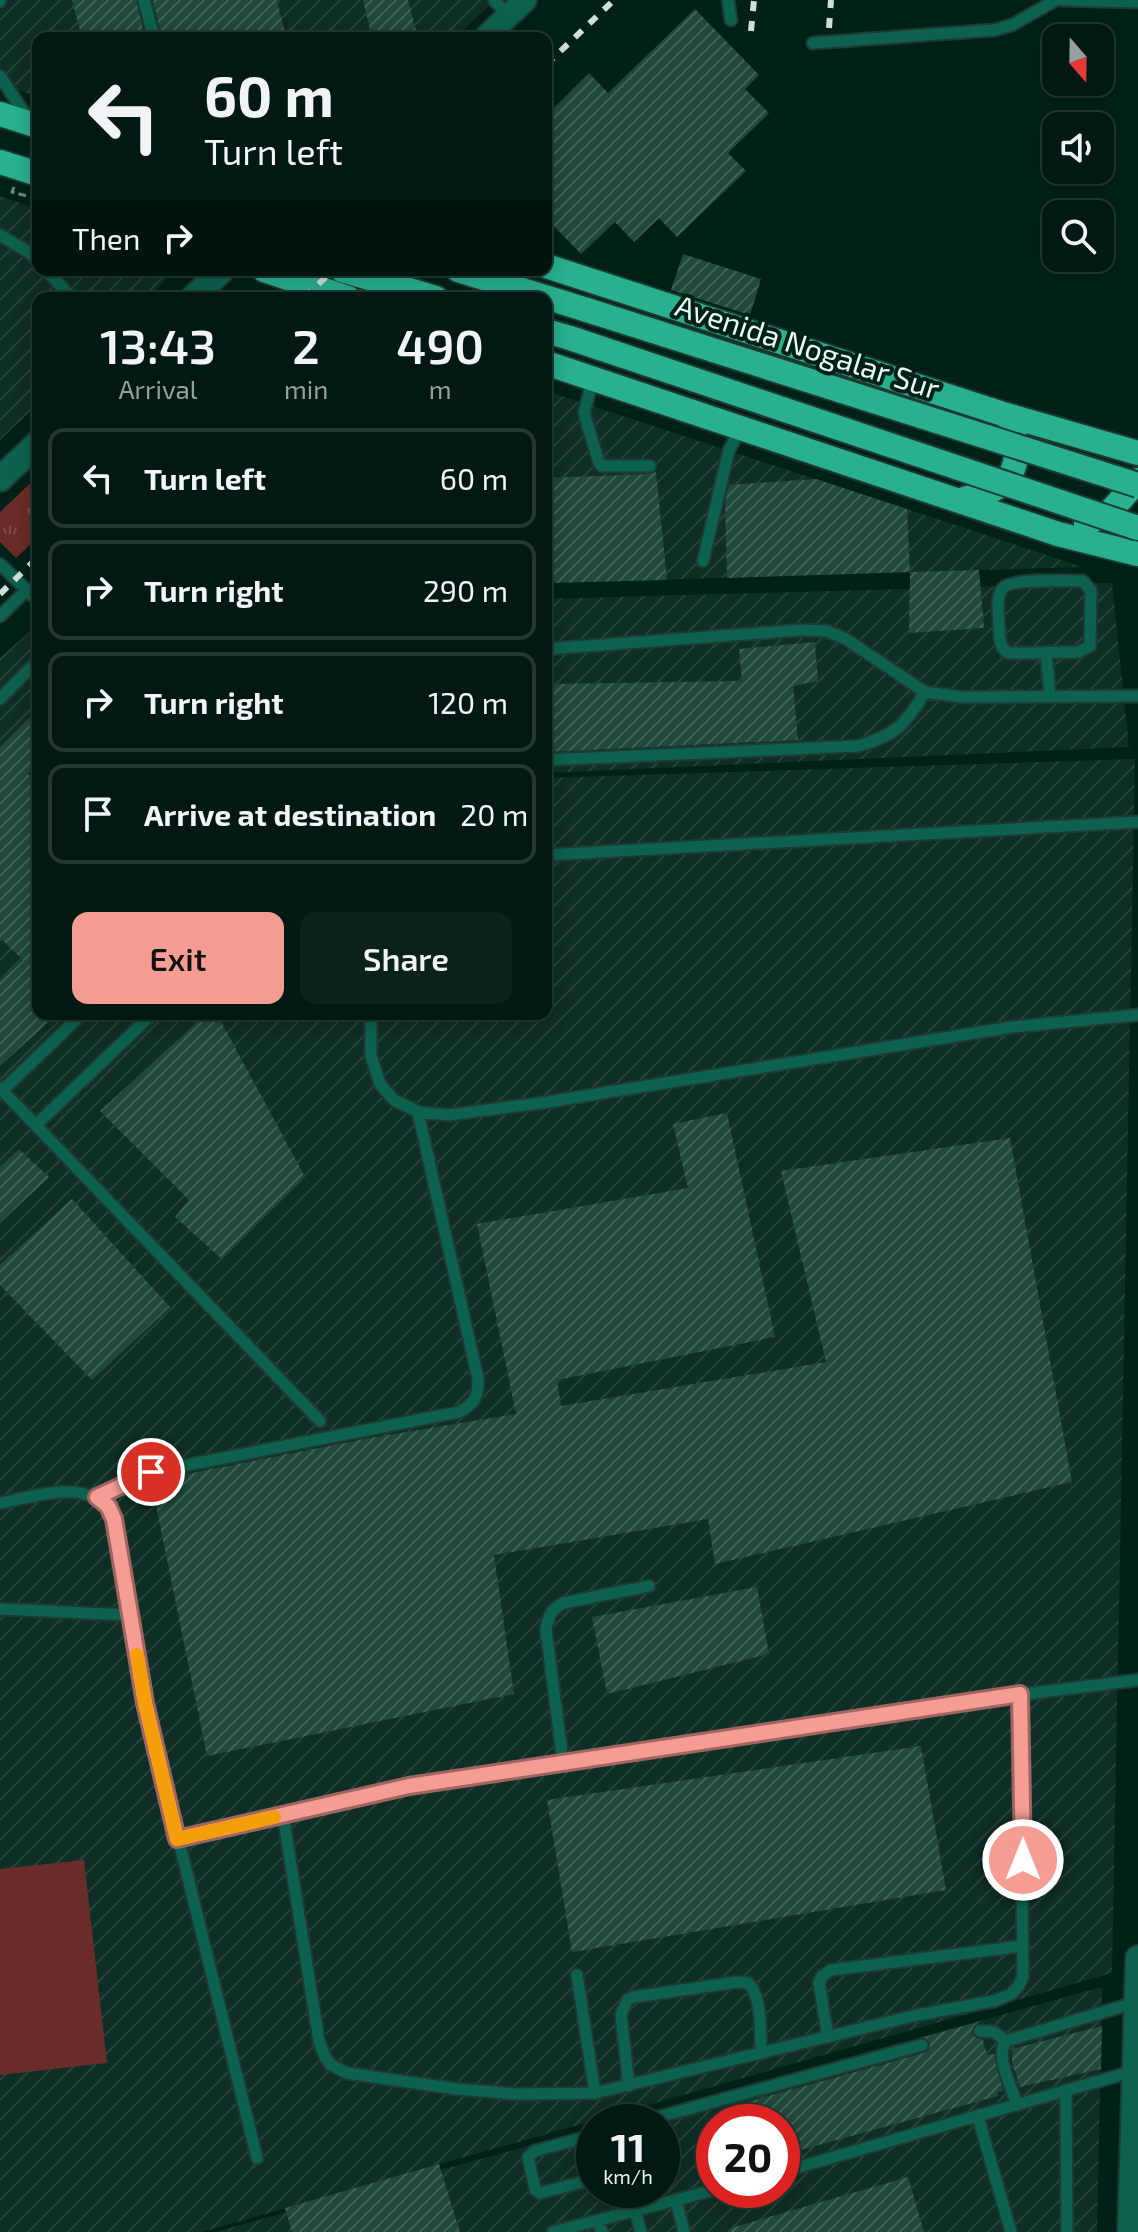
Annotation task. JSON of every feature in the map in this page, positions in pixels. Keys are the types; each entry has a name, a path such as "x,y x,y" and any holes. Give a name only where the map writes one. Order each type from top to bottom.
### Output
{"highway":[{"path":"0,114 32,124"},
{"path":"0,162 32,172"},
{"path":"552,268 1003,414 1138,453"},
{"path":"282,276 330,292"},
{"path":"362,276 416,292"},
{"name":"Avenida Nogalar Sur","path":"477,276 529,292"},
{"name":"Avenida Nogalar Sur","path":"552,299 1138,482"},
{"path":"552,333 1138,528"},
{"path":"552,365 1058,534 1138,554"},
{"path":"961,500 996,488 1005,482 1013,469 1016,457 1014,432 1003,414"},
{"path":"1058,534 1110,512 1138,482"}],"street":[{"path":"489,32 509,5"},
{"path":"199,292 216,276"},
{"path":"0,479 32,449"},
{"path":"1130,2232 1135,2147 1138,1958"}],"lane":[{"path":"144,0 152,32"},
{"path":"728,0 731,20"},
{"path":"813,43 994,30 1012,25 1056,0"},
{"path":"1062,0 1138,2"},
{"path":"0,76 32,121"},
{"path":"0,235 32,255"},
{"path":"52,276 66,292"},
{"path":"593,378 584,413 599,463 602,466 650,466"},
{"path":"703,561 729,450 741,427"},
{"path":"0,564 32,595"},
{"path":"1083,581 1091,591 1090,646 1079,652 1046,652 1004,651 1000,642 1001,591 1014,583 1083,581"},
{"path":"0,616 27,590"},
{"path":"552,649 801,630 827,631 846,639 925,692 962,697 1138,696"},
{"path":"1046,652 1050,696"},
{"path":"0,699 32,666"},
{"path":"552,760 858,746 883,739 898,730 925,692"},
{"path":"552,855 1138,822"},
{"path":"371,1020 371,1056 380,1084 394,1100 418,1112 448,1115 541,1103 1012,1027 1138,1015"},
{"path":"76,1020 1,1089 320,1421"},
{"path":"36,1125 146,1020"},
{"path":"97,1497 151,1472 459,1412 473,1405 478,1393 478,1379 418,1112"},
{"path":"0,1503 54,1493 81,1492 97,1497 108,1506 114,1519 145,1703 257,2158"},
{"path":"563,1762 546,1630 547,1617 552,1609 563,1603 649,1586"},
{"path":"0,1609 130,1615"},
{"path":"177,1839 409,1786 1020,1694 1138,1680"},
{"path":"283,1815 319,2041 331,2065 347,2073 456,2089 516,2094 595,2093 917,2015 994,2001 1011,1994 1023,1977 1020,1694"},
{"path":"828,2037 819,1983 822,1976 831,1970 1023,1946"},
{"path":"577,1975 595,2093"},
{"path":"629,2086 621,2015 627,2000 634,1997 748,1983 754,1989 756,1998 761,2053"},
{"path":"1017,2105 1002,2057 1002,2047 1006,2041 1137,2002"},
{"path":"980,2031 994,2032 1006,2041"},
{"path":"680,2111 922,2045"},
{"path":"800,2167 1134,2071"},
{"path":"1066,2091 1067,2232"},
{"path":"978,2117 1011,2232"},
{"path":"576,2140 535,2151 528,2157 535,2189 540,2193 576,2184"},
{"path":"553,2232 600,2226 646,2208"},
{"path":"678,2208 684,2232"},
{"path":"635,2211 641,2232"}],"shaded area":[{"path":"0,0 495,0 461,32 32,32 32,95 0,84"},
{"path":"0,196 32,207 32,276 170,276 153,292 32,292 32,410 0,440"},
{"path":"552,393 907,509 1083,567 552,583"},
{"path":"1112,583 1129,747 552,773 552,599"},
{"path":"32,629 32,1020 552,1020 552,778 1135,759 1112,1973 652,2104 576,2104 576,2126 202,2232 0,2232 0,658"},
{"path":"1102,1987 1097,2232 215,2232 576,2133 576,2208 680,2208 679,2104"}],"green space":[{"path":"32,482 32,543 16,558 0,542 0,512"},
{"path":"84,1860 107,2063 0,2075 0,1869"}],"building":[{"path":"72,0 136,0 144,32 80,32"},
{"path":"153,0 277,0 285,32 161,32"},
{"path":"363,0 408,0 416,32 371,32"},
{"path":"695,9 759,75 745,89 769,113 728,153 746,171 677,237 659,218 634,242 615,222 581,254 552,224 552,110 589,73 608,93"},
{"path":"683,254 761,279 750,315 671,290"},
{"path":"656,472 667,580 552,583 552,478"},
{"path":"816,479 907,509 910,572 727,578 725,503 729,485"},
{"path":"979,570 984,628 909,633 910,572"},
{"path":"815,642 818,681 793,686 798,740 552,752 552,684 742,681 739,649"},
{"path":"32,715 32,766 26,772 32,778 32,1020 50,1020 0,1066 0,982 23,960 0,938 0,747"},
{"path":"199,1020 220,1020 305,1177 222,1259 175,1217 189,1200 100,1111"},
{"path":"727,1113 775,1337 557,1380 561,1406 826,1362 781,1171 1010,1138 1072,1482 715,1564 708,1519 494,1555 514,1694 207,1756 151,1481 370,1438 516,1414 477,1224 688,1188 673,1124"},
{"path":"19,1149 49,1177 0,1223 0,1167"},
{"path":"72,1199 170,1307 92,1380 0,1285 0,1265"},
{"path":"757,1587 769,1654 607,1694 592,1617"},
{"path":"921,1746 946,1890 572,1952 547,1800"},
{"path":"978,2022 972,2034 983,2040 987,2055 994,2054 1003,2091 997,2092 998,2096 800,2150 800,2104 739,2104 924,2053 929,2050 930,2044 924,2037"},
{"path":"1102,2026 1101,2069 1020,2087 1012,2062 1012,2049"},
{"path":"439,2164 460,2232 292,2232 285,2208"},
{"path":"908,2177 924,2232 731,2232 731,2228"}],"railway":[{"path":"552,59 614,0"},
{"path":"751,31 754,0"},
{"path":"829,28 831,0"},
{"path":"310,292 327,276"},
{"path":"0,594 32,563"}],"slow traffic":[{"path":"137,1655 177,1839 274,1817"}],"route":[{"path":"151,1472 97,1497 108,1506 114,1519 145,1703 177,1839 409,1786 1020,1694 1023,1860"}]}
